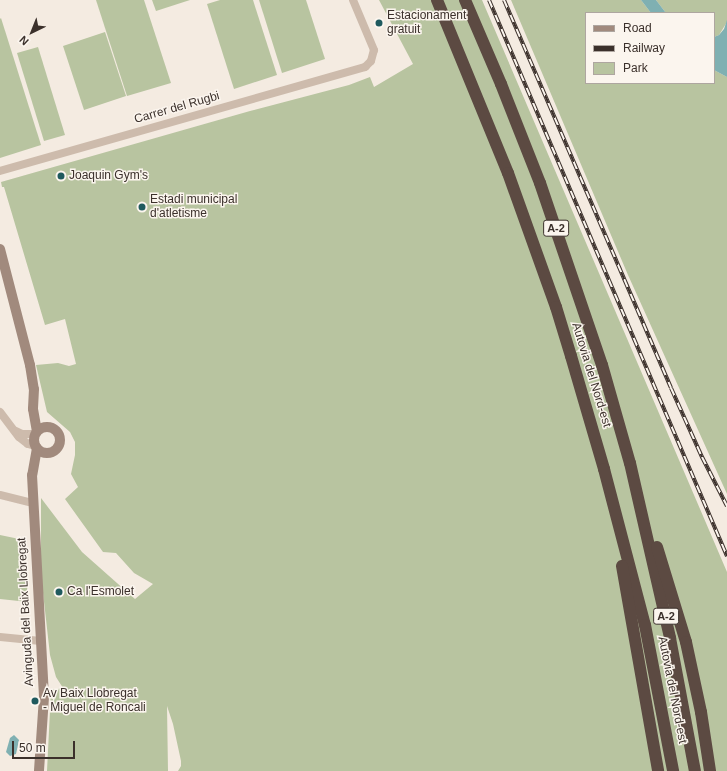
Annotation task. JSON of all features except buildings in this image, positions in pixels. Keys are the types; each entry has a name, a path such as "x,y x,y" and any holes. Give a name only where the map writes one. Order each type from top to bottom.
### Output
{"highway":[{"name":"Autovia del Nord-est","path":"437,0 485,114 530,231 558,314 604,469 645,625 673,771"},
{"name":"Autovia del Nord-est","path":"465,0 501,84 540,183 602,365 630,463 670,638 695,771"},
{"path":"630,463 686,642 701,712 710,771"},
{"path":"604,469 658,771"}],"main road":[{"path":"0,249 30,365 34,396 33,408 36,417 36,432 34,440 36,447 43,452 50,452"},
{"path":"32,475 50,452 57,448 60,438 57,431 52,428 43,417 34,396"},
{"path":"36,432 43,427 52,428"},
{"name":"Avinguda del Baix Llobregat","path":"36,447 32,475 44,697 39,771"}],"street":[{"name":"Carrer del Rugbi","path":"0,170 360,69 371,61 374,50 353,0"},
{"path":"0,412 23,441 36,447"},
{"path":"16,431 22,434 36,432"},
{"path":"0,495 33,503"},
{"path":"0,637 41,641"}],"green space":[{"path":"96,0 144,0 171,83 127,96"},
{"path":"152,0 190,0 156,11"},
{"path":"220,0 253,0 277,75 234,89 207,4"},
{"path":"259,0 306,0 325,59 282,73"},
{"path":"379,0 482,0 727,572 727,771 178,771 181,766 181,761 173,724 167,706 168,771 47,771 51,690 63,688 56,677 50,655 41,575 41,498 82,552 135,599 153,584 134,573 116,553 103,552 65,499 78,487 71,474 75,455 75,442 70,432 47,412 36,365 58,363 69,366 76,364 65,319 45,325 4,187 2,187 1,182 250,111 349,85 370,77 374,87 413,64"},
{"path":"511,0 641,0 650,12 585,12 585,84 715,84 715,71 727,77 727,494 628,275"},
{"path":"656,0 727,0 727,22 719,35 715,37 715,12 665,12"},
{"path":"1,18 41,145 0,158 0,19"},
{"path":"105,32 126,96 84,110 63,46"},
{"path":"38,47 65,135 44,141 17,53"},
{"path":"0,535 24,540 28,602 0,599"}],"water":[{"path":"641,0 656,0 665,12 650,12"},
{"path":"727,20 727,77 715,71 715,37 719,35 724,29"},
{"path":"14,735 19,740 16,754 10,756 6,752 10,738"}],"railway":[{"path":"489,0 727,556"},
{"path":"504,0 671,388 702,457 727,506"}],"place":[{"name":"Estacionament gratuit","path":"379,23"},
{"name":"Joaquin Gym's","path":"61,176"},
{"name":"Estadi municipal d'atletisme","path":"142,207"},
{"name":"Ca l'Esmolet","path":"59,592"},
{"name":"Av Baix Llobregat - Miguel de Roncali","path":"35,701"}]}
